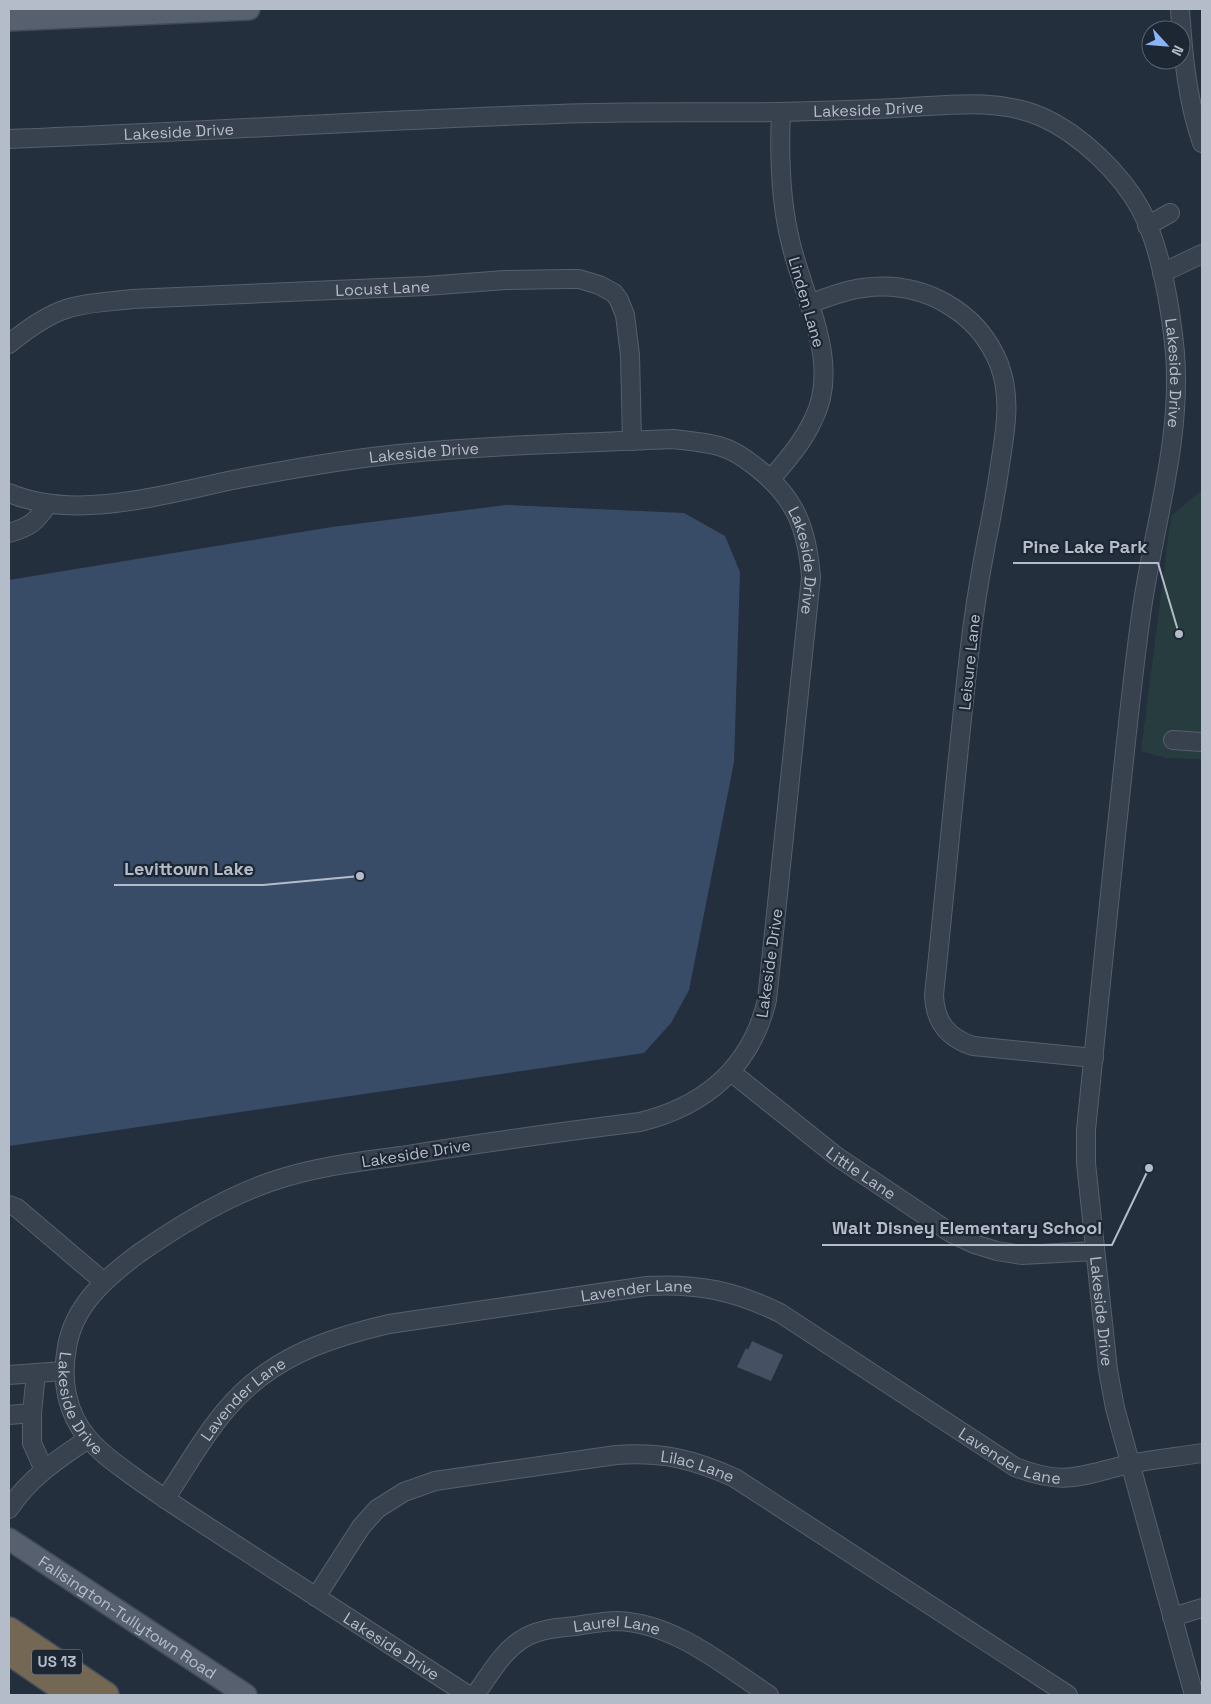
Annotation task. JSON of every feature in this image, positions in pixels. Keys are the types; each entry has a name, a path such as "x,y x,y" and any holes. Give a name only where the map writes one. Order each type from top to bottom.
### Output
{"highway":[{"name":"US 13","path":"9,1630 106,1695"},
{"name":"US 13","path":"9,1652 72,1695"}],"main road":[{"path":"9,20 249,9"},
{"name":"Fallsington-Tullytown Road","path":"9,1539 246,1695"}],"street":[{"path":"1180,9 1186,69 1196,94 1202,143"},
{"name":"Lakeside Drive","path":"9,140 562,114 781,112 896,108 946,104 994,105 1019,109 1042,117 1064,129 1092,150 1128,190 1142,213 1162,273 1175,354 1176,405 1169,461 1141,613 1127,727 1086,1130 1086,1163 1108,1370 1115,1408 1194,1695"},
{"name":"Linden Lane","path":"771,479 789,458 814,420 819,406 823,374 821,348 791,243 785,212 780,166 781,112"},
{"path":"1147,226 1170,213"},
{"path":"1162,273 1202,254"},
{"name":"Locust Lane","path":"9,344 24,331 46,318 65,309 88,304 132,299 426,286 505,280 579,279 600,285 614,293 620,300 626,315 630,355 632,441"},
{"name":"Leisure Lane","path":"809,304 843,292 863,288 902,288 920,292 945,303 968,319 981,332 999,365 1006,392 1007,420 969,655 934,1007 944,1028 952,1037 967,1045 1094,1058"},
{"name":"Lakeside Drive","path":"9,493 48,504 90,506 126,501 329,462 398,454 507,445 673,439 720,446 746,459 771,479 791,503 806,539 811,578 767,1000 757,1033 745,1054 731,1072 699,1098 680,1109 640,1122 465,1145 302,1172 269,1182 234,1197 186,1223 115,1272 93,1292 72,1327 64,1371 69,1405 88,1439 107,1457 165,1499 468,1695"},
{"path":"9,533 24,529 37,520 48,504"},
{"path":"1173,740 1202,742"},
{"name":"Little Lane","path":"731,1072 836,1156 951,1233 974,1244 997,1251 1022,1255 1095,1250"},
{"path":"9,1204 17,1208 104,1282"},
{"name":"Lavender Lane","path":"165,1499 209,1432 239,1396 261,1377 304,1350 348,1333 389,1324 647,1286 693,1286 738,1295 780,1313 1015,1467 1036,1475 1066,1479 1088,1476 1130,1464 1202,1453"},
{"path":"9,1375 64,1371"},
{"path":"36,1374 32,1414 32,1443 44,1470"},
{"path":"9,1415 32,1414"},
{"path":"9,1510 25,1488 44,1470 88,1439"},
{"name":"Lilac Lane","path":"316,1597 361,1527 377,1509 404,1492 435,1481 616,1455 637,1453 668,1456 707,1466 735,1478 1068,1695"},
{"path":"1172,1617 1202,1608"},
{"name":"Laurel Lane","path":"475,1695 506,1651 521,1639 545,1629 616,1621 634,1623 671,1633 770,1695"}],"green space":[{"path":"1202,490 1202,759 1166,758 1141,751 1171,516"}],"water":[{"path":"506,505 684,513 725,536 740,572 734,762 689,990 671,1023 644,1053 9,1146 9,580 332,527"}],"building":[{"path":"752,1341 783,1355 771,1381 737,1367 746,1348 748,1350"}],"place":[{"name":"Pine Lake Park","path":"1179,634"},
{"name":"Levittown Lake","path":"360,876"},
{"name":"Walt Disney Elementary School","path":"1149,1168"}]}
